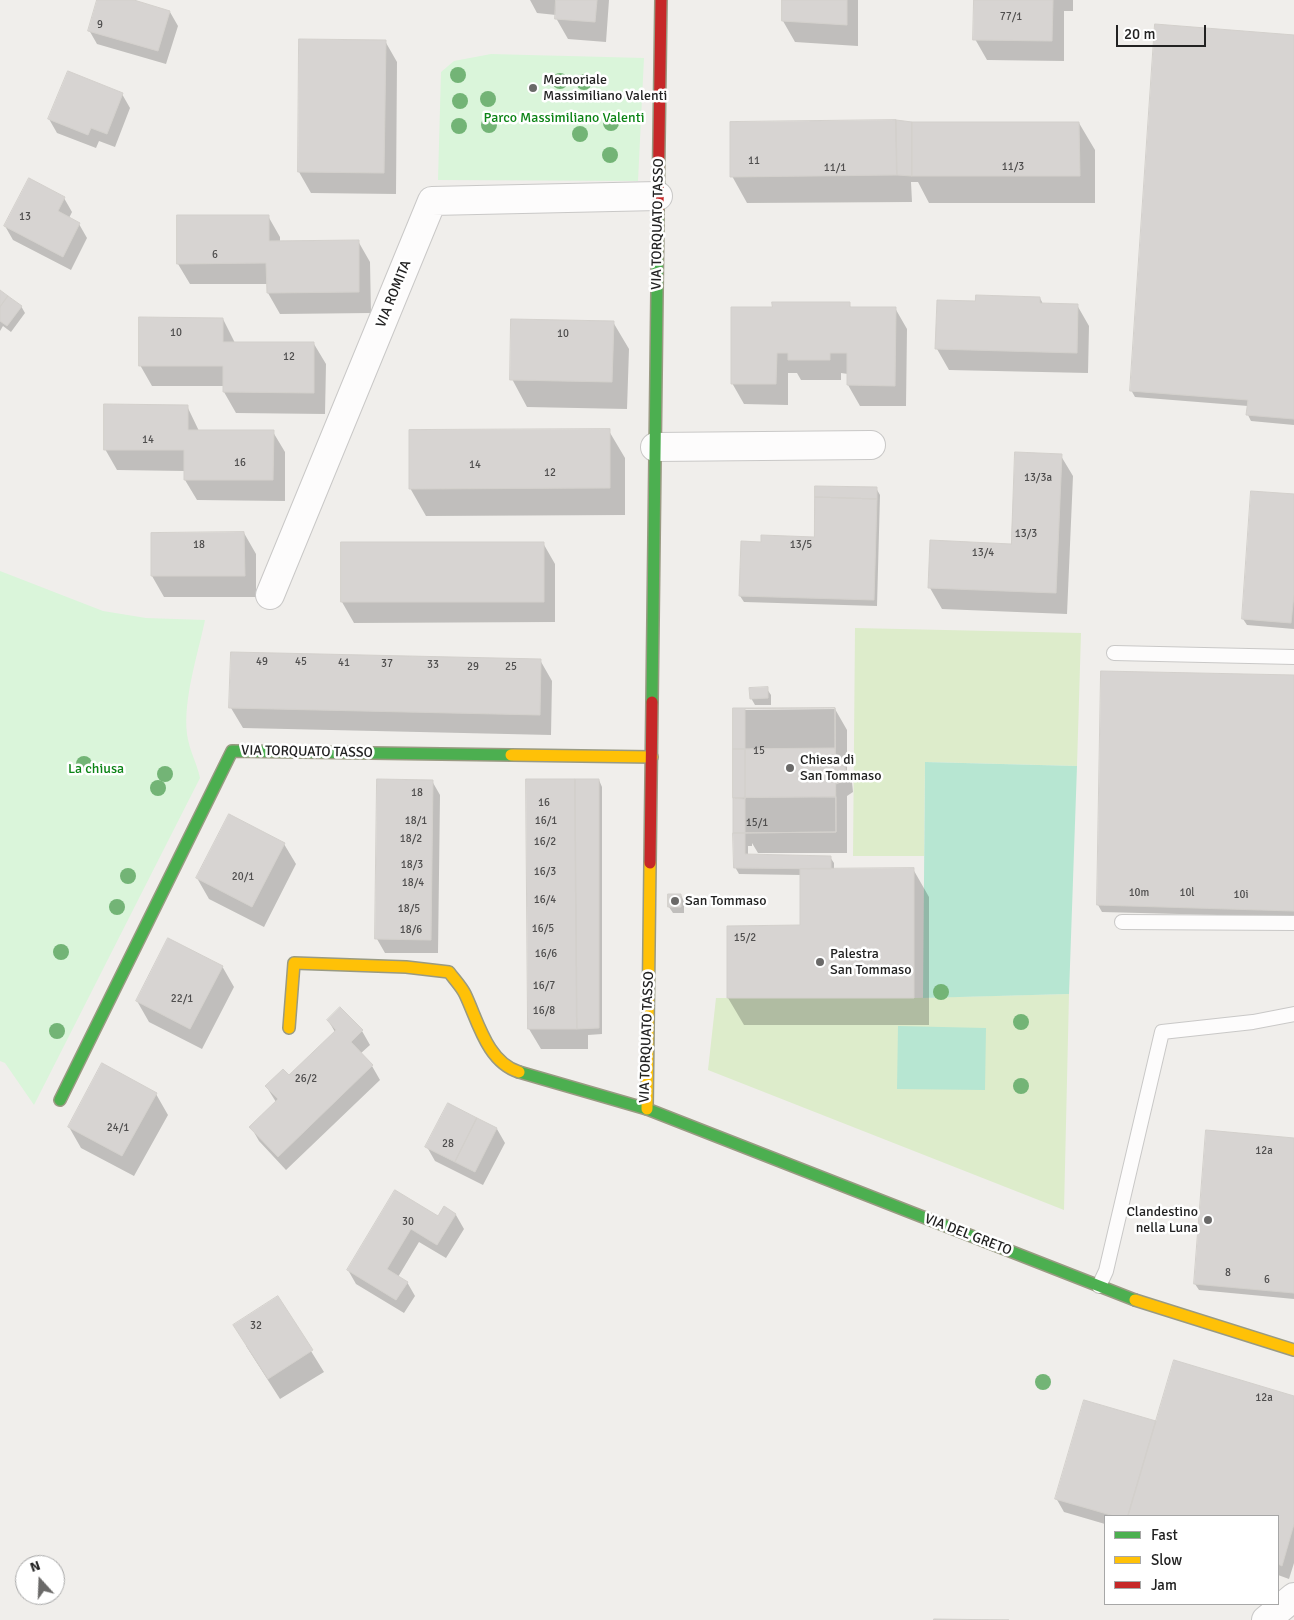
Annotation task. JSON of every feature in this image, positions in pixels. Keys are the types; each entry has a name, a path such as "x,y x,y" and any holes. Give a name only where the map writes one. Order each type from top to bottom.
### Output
{"street":[{"name":"VIA TORQUATO TASSO","path":"289,1028 294,963 406,967 449,972 464,992 489,1048 510,1069 535,1078 647,1109 661,0"},
{"name":"VIA ROMITA","path":"270,596 432,201 658,196"},
{"path":"655,447 871,445"},
{"name":"VIA TORQUATO TASSO","path":"60,1100 232,751 652,757"},
{"name":"VIA DEL GRETO","path":"647,1109 1140,1302 1294,1350"},
{"path":"1266,1620 1294,1597"}],"lane":[{"path":"1114,653 1294,657"},
{"path":"1122,922 1294,923"},
{"path":"1099,1286 1106,1271 1162,1032 1253,1022 1294,1014"}],"green space":[{"name":"Parco Massimiliano Valenti","path":"491,54 644,58 638,181 438,180 441,72 454,61"},
{"name":"La chiusa","path":"0,571 103,611 146,618 205,620 189,692 186,720 188,740 200,778 34,1105 5,1063 0,1061"},
{"path":"855,628 1081,633 1077,766 925,762 924,856 853,856"},
{"path":"925,762 1077,766 1069,994 923,998"},
{"path":"1069,994 1064,1210 708,1070 716,998 914,998"},
{"path":"898,1026 986,1028 985,1090 897,1089"}],"building":[{"path":"97,0 134,0 170,11 158,51 88,31"},
{"path":"556,0 597,0 595,22 555,19"},
{"path":"782,0 847,0 847,25 782,21"},
{"path":"974,0 1053,0 1052,41 973,40"},
{"path":"1155,24 1294,35 1294,419 1246,415 1248,400 1130,391"},
{"path":"299,39 386,40 384,173 298,172"},
{"path":"68,71 123,93 107,134 91,128 88,135 48,119"},
{"path":"896,120 912,122 912,176 897,175"},
{"path":"896,120 897,175 730,177 730,122"},
{"path":"912,122 1079,122 1080,176 912,176"},
{"path":"29,178 65,197 58,211 80,223 63,257 4,226"},
{"path":"177,215 269,215 269,241 359,240 359,292 267,293 266,263 177,264"},
{"path":"0,290 8,296 0,307"},
{"path":"976,295 1040,297 1040,303 1078,304 1077,353 935,349 937,300 975,301"},
{"path":"8,296 22,306 7,326 0,321 0,307"},
{"path":"772,302 850,302 850,307 896,307 895,386 847,385 847,353 830,353 830,360 788,360 788,353 777,353 776,384 731,384 731,307 772,307"},
{"path":"139,317 223,318 223,342 314,342 314,393 223,392 223,366 139,366"},
{"path":"511,319 614,321 612,382 510,380"},
{"path":"104,404 188,405 188,430 274,430 273,480 184,480 184,450 104,450"},
{"path":"610,429 610,488 409,489 409,430"},
{"path":"1015,452 1062,454 1056,593 928,588 930,540 1011,544"},
{"path":"815,486 877,487 877,499 815,497"},
{"path":"1251,491 1294,494 1294,594 1291,623 1242,619"},
{"path":"815,497 877,499 874,600 739,596 741,541 761,542 761,535 814,537"},
{"path":"244,532 245,576 151,576 151,533"},
{"path":"341,542 544,542 544,602 341,602"},
{"path":"231,652 541,659 540,715 229,708"},
{"path":"1101,671 1294,675 1294,911 1097,905"},
{"path":"768,687 768,698 750,699 749,688"},
{"path":"733,708 835,708 835,748 733,749"},
{"name":"Chiesa di San Tommaso","path":"835,708 836,832 745,833 745,709"},
{"path":"733,749 745,749 745,799 733,798"},
{"path":"836,762 845,767 846,774 843,781 836,784"},
{"path":"377,779 433,780 431,940 375,939"},
{"path":"526,779 575,779 577,1029 528,1029"},
{"path":"575,779 599,779 599,1028 577,1029"},
{"path":"836,797 836,832 733,833 733,798"},
{"path":"229,814 285,843 252,907 196,878"},
{"path":"733,833 745,833 745,854 831,856 831,869 734,868"},
{"name":"Palestra San Tommaso","path":"914,868 914,998 727,998 727,926 800,925 800,869"},
{"path":"668,894 681,894 681,907 668,907"},
{"path":"168,938 223,966 190,1029 136,1001"},
{"path":"340,1007 363,1030 351,1042 373,1065 278,1157 249,1127 278,1099 265,1086 283,1069 289,1075 336,1030 327,1020"},
{"path":"102,1063 157,1093 122,1156 68,1127"},
{"path":"448,1103 477,1118 455,1162 425,1147"},
{"path":"477,1118 497,1128 475,1172 455,1162"},
{"path":"1206,1130 1294,1138 1294,1293 1194,1284"},
{"path":"395,1190 438,1216 444,1206 456,1214 437,1245 411,1229 387,1269 408,1282 396,1300 347,1270"},
{"path":"278,1296 313,1350 268,1379 233,1325"},
{"path":"1174,1360 1294,1396 1294,1524 1282,1566 1279,1564 1279,1515 1128,1515"},
{"path":"1084,1400 1156,1421 1128,1515 1111,1515 1055,1499"},
{"path":"934,1619 1009,1620 934,1620"}],"traffic: fast":[{"path":"652,702 658,210"},
{"path":"60,1100 232,751 511,755"},
{"path":"519,1072 647,1109 1135,1300"}],"traffic: slow":[{"path":"511,755 652,757"},
{"path":"647,1109 650,863"},
{"path":"289,1028 294,963 406,967 449,972 465,994 479,1028 491,1050 508,1067 519,1072"},
{"path":"1135,1300 1294,1350"}],"traffic: jam":[{"path":"658,210 661,0"},
{"path":"650,863 652,702"}],"place":[{"name":"Memoriale Massimiliano Valenti","path":"533,88"},
{"name":"Chiesa di San Tommaso","path":"790,768"},
{"name":"San Tommaso","path":"675,901"},
{"name":"Palestra San Tommaso","path":"820,962"},
{"name":"Clandestino nella Luna","path":"1208,1220"}]}
